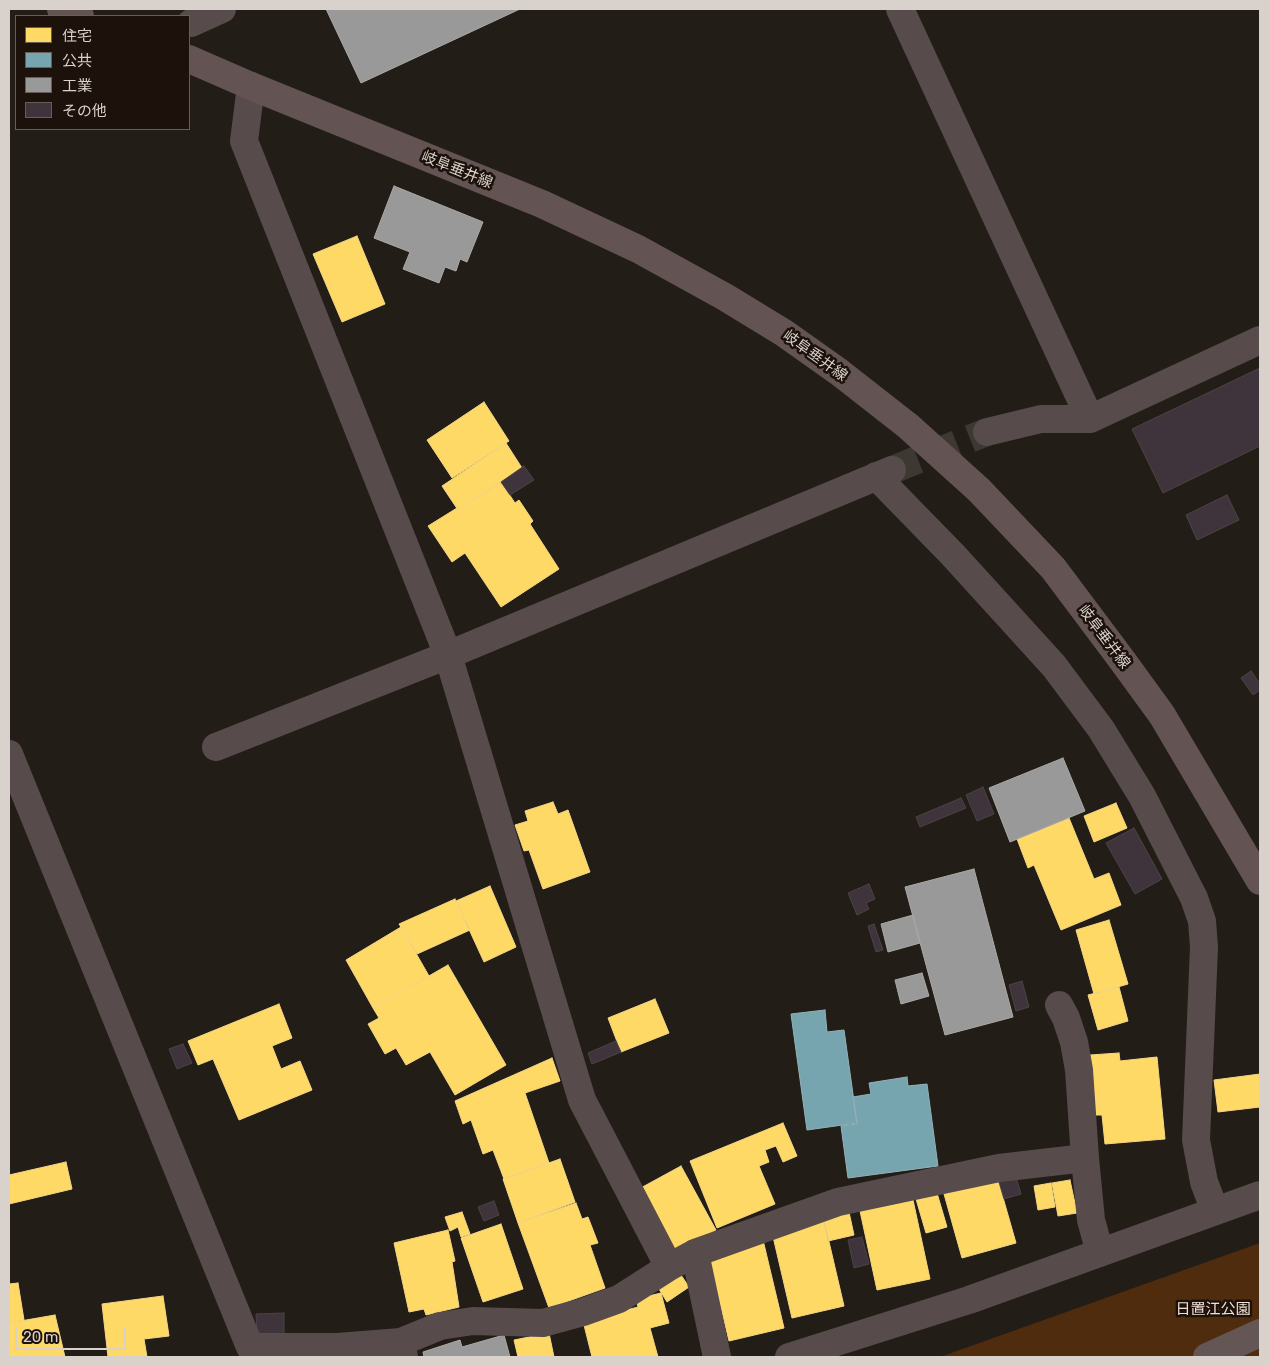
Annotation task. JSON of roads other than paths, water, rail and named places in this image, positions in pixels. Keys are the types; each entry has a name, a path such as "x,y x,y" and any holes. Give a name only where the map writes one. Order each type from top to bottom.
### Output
{"main road":[{"path":"61,9 77,15"},
{"name":"岐阜垂井線","path":"190,59 250,86 542,204 638,249 725,297 784,333 839,372 908,426 979,490 1052,568 1162,715 1260,881"}],"street":[{"path":"190,18 222,9"},
{"path":"900,9 1090,419"},
{"path":"250,86 244,140 448,655 582,1100 669,1267"},
{"path":"987,432 1041,419 1090,419 1260,340"},
{"path":"216,747 448,655 884,473 953,555 1054,666 1101,729 1142,796 1194,898 1202,921 1204,947 1196,1140 1204,1182 1215,1211"},
{"path":"9,754 250,1348 338,1347 402,1350 440,1326 473,1321 543,1323 583,1312 619,1299 695,1253 838,1202 999,1168 1085,1158"},
{"path":"1059,1005 1066,1018 1074,1042 1079,1070 1091,1220 1100,1253"},
{"path":"789,1357 969,1300 1260,1195"},
{"path":"695,1253 717,1357"},
{"path":"1207,1357 1260,1333"}],"tunnel":[{"path":"892,470 987,432"}],"park label":[{"name":"日置江公園","path":"1213,1310"}]}
